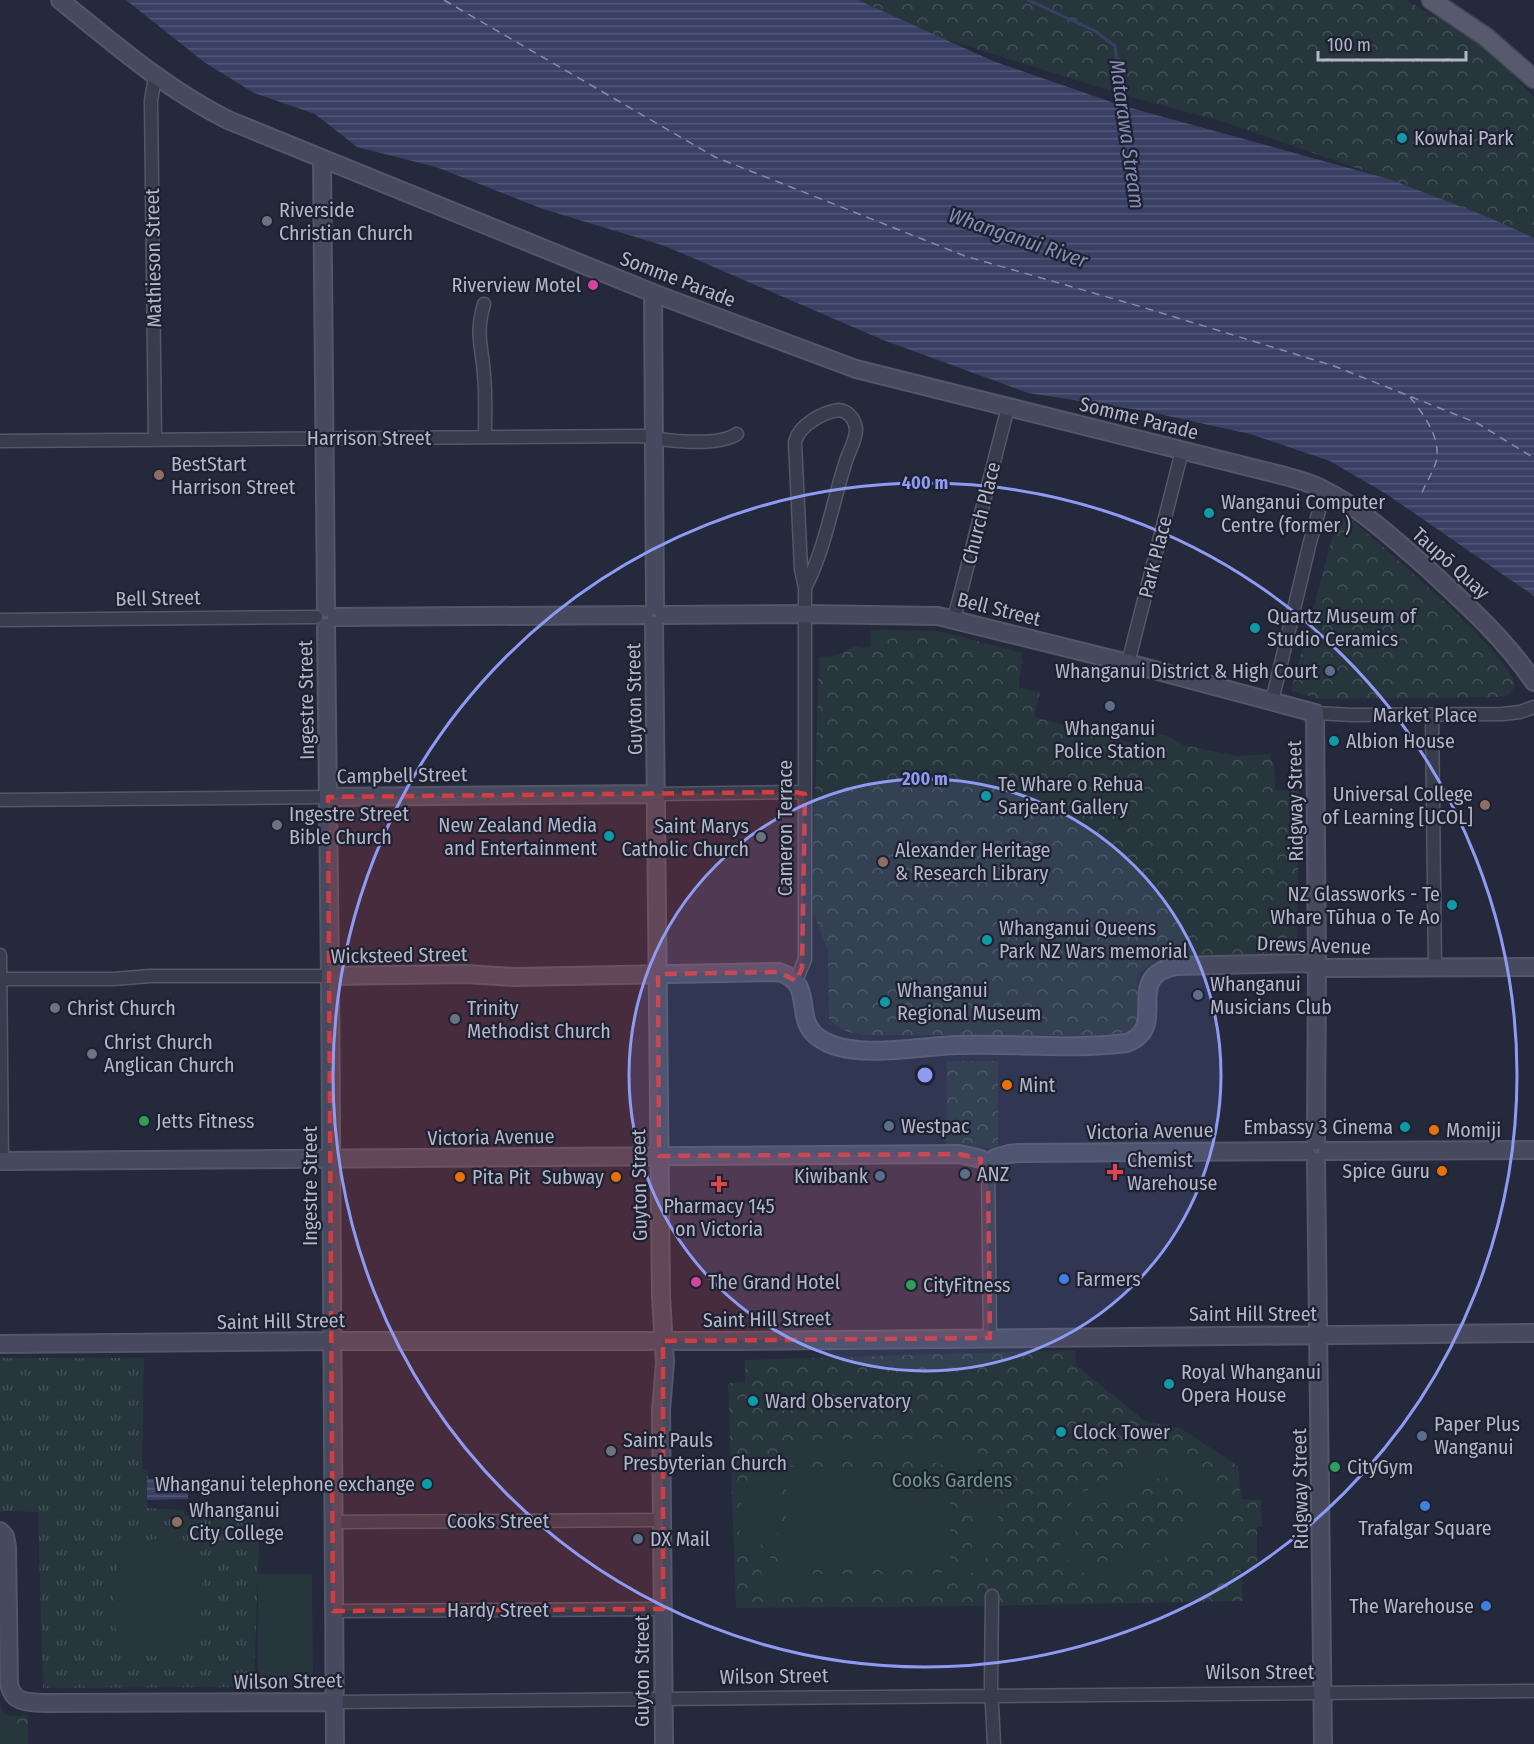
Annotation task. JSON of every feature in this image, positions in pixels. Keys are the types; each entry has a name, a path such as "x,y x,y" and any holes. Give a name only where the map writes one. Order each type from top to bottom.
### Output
{"main road":[{"path":"1431,0 1486,37 1534,78"}],"street":[{"name":"Somme Parade","path":"60,0 155,77 218,115 322,160 653,293 856,369 1285,476 1325,490"},
{"name":"Mathieson Street","path":"155,77 151,101 155,440"},
{"name":"Ingestre Street","path":"322,160 335,1744"},
{"name":"Guyton Street","path":"653,293 659,1156 664,1363 661,1410 664,1744"},
{"path":"484,304 479,322 479,340 485,378 485,437"},
{"name":"Church Place","path":"954,619 1008,408"},
{"name":"Cameron Terrace","path":"796,981 805,959 806,614 805,588 801,569 795,442 799,432 807,425 835,410 843,410 849,414 855,424 854,441 845,461 815,568 805,588"},
{"name":"Harrison Street","path":"0,441 643,436 664,441 723,440 737,435"},
{"name":"Park Place","path":"1128,663 1182,451"},
{"path":"1272,701 1310,542 1325,490"},
{"name":"Taupō Quay","path":"1325,490 1355,508 1375,524 1467,604 1508,646 1534,682"},
{"name":"Bell Street","path":"0,620 918,615 954,619 1315,713"},
{"name":"Market Place","path":"1315,713 1511,714 1534,707"},
{"name":"Ridgway Street","path":"1315,713 1316,1151 1323,1744"},
{"path":"1432,715 1435,968"},
{"name":"Campbell Street","path":"0,800 795,792 805,794"},
{"path":"0,955 1,1161"},
{"name":"Drews Avenue","path":"796,981 801,992 807,1024 815,1036 832,1045 851,1049 919,1050 956,1045 1117,1044 1135,1040 1143,1031 1147,1021 1149,985 1152,977 1166,968 1189,965 1305,963 1326,968 1534,967"},
{"name":"Wicksteed Street","path":"0,980 113,979 151,976 465,974 516,976 779,972 796,981"},
{"name":"Victoria Avenue","path":"1,1161 959,1154 988,1162 1018,1153 1534,1150"},
{"path":"988,1162 990,1338"},
{"name":"Saint Hill Street","path":"0,1344 1534,1333"},
{"name":"Cooks Street","path":"333,1522 662,1520"},
{"name":"Wilson Street","path":"1,1531 8,1547 9,1683 15,1698 44,1704 1534,1691"},
{"path":"992,1596 994,1744"},
{"name":"Hardy Street","path":"333,1611 663,1609"}],"highlighted area":[{"path":"795,792 805,794 802,968 796,981 779,972 658,974 659,1156 959,1154 981,1159 980,1167 988,1172 990,1338 663,1341 663,1609 333,1611 328,797"}],"green space":[{"name":"Kowhai Park","path":"836,0 1406,0 1484,45 1534,97 1534,243 1413,188 1221,121 1131,97 909,28"},
{"path":"1342,519 1352,520 1444,601 1492,650 1508,671 1515,686 1509,695 1504,697 1320,699 1291,691 1336,524"},
{"path":"871,630 938,631 1023,653 1019,688 1040,692 1034,717 1136,744 1141,731 1168,736 1183,745 1237,756 1270,754 1274,762 1275,790 1299,790 1297,958 1213,956 1154,962 1140,972 1137,978 1138,1023 1132,1032 1121,1036 868,1035 851,1033 837,1026 829,1019 828,951 813,912 819,657 834,656 856,646 870,647"},
{"path":"947,1061 998,1061 998,1148 946,1148"},
{"name":"Cooks Gardens","path":"1075,1350 1076,1365 1145,1421 1180,1428 1238,1466 1241,1499 1261,1500 1262,1527 1257,1527 1257,1569 1241,1569 1243,1601 736,1608 728,1383 745,1382 745,1360"},
{"name":"Whanganui City College","path":"0,1358 144,1358 142,1469 148,1470 147,1508 184,1510 184,1515 260,1516 254,1687 43,1688 38,1512 0,1511"},
{"path":"818,1439 944,1439 944,1446 818,1446"},
{"path":"978,1447 978,1468 989,1484 996,1503 998,1520 991,1550 972,1572 944,1586 928,1589 761,1590 761,1571 744,1545 739,1523 744,1493 762,1468 774,1459 804,1448","holes":["810,1462 931,1462 955,1469 968,1482 972,1490 975,1524 950,1522 950,1468 786,1469 786,1508 778,1508 779,1472 789,1466","778,1514 786,1515 786,1540 771,1547 786,1550 787,1569 951,1568 951,1528 975,1530 975,1539 965,1559 953,1568 938,1574 801,1574 783,1568 775,1563 762,1548 757,1536 777,1536"]},
{"path":"1162,1459 1186,1463 1204,1476 1212,1491 1215,1506 1213,1518 1207,1529 1188,1546 1176,1553 1122,1576 1092,1577 1076,1568 1064,1553 1059,1536 1061,1521 1072,1502 1083,1492 1150,1460","holes":["1169,1477 1189,1487 1197,1499 1196,1513 1186,1526 1161,1540 1116,1558 1096,1562 1082,1553 1078,1547 1075,1531 1086,1511 1150,1480"]},
{"path":"155,1539 169,1540 188,1549 199,1566 202,1588 199,1623 191,1640 176,1652 154,1656 137,1651 125,1643 116,1630 113,1611 116,1578 121,1560 134,1547"},
{"path":"258,1574 312,1574 313,1680 258,1681"},
{"path":"0,1699 2,1711 8,1716 28,1715 28,1744 0,1744"},
{"path":"1,1724 20,1724 20,1744 1,1744"}],"water":[{"name":"Whanganui River","path":"126,0 858,0 993,61 1120,105 1389,179 1488,217 1534,238 1534,596 1388,495 1330,461 1250,434 1145,411 1028,393 883,340 665,246 543,209 436,167 357,147 315,114 254,93 204,62"},
{"path":"188,1478 188,1499 147,1500 147,1479"}],"waterway":[{"name":"Matarawa Stream","path":"1028,0 1095,31 1115,46 1121,107"}],"ferry route":[{"path":"444,0 715,157 965,256 1334,366 1477,423 1534,458"},
{"path":"1410,397 1434,435 1437,453 1433,471 1420,497"}],"place":[{"name":"Kowhai Park","path":"1402,138"},
{"name":"Riverside Christian Church","path":"267,221"},
{"name":"Riverview Motel","path":"593,285"},
{"name":"BestStart Harrison Street","path":"159,475"},
{"name":"Wanganui Computer Centre (former )","path":"1209,513"},
{"name":"Quartz Museum of Studio Ceramics","path":"1255,628"},
{"name":"Whanganui District & High Court","path":"1330,671"},
{"name":"Whanganui Police Station","path":"1110,706"},
{"name":"Albion House","path":"1334,741"},
{"name":"Te Whare o Rehua Sarjeant Gallery","path":"986,796"},
{"name":"Universal College of Learning [UCOL]","path":"1485,805"},
{"name":"Ingestre Street Bible Church","path":"277,825"},
{"name":"New Zealand Media and Entertainment","path":"609,836"},
{"name":"Saint Marys Catholic Church","path":"761,837"},
{"name":"Alexander Heritage & Research Library","path":"883,862"},
{"name":"NZ Glassworks - Te Whare Tūhua o Te Ao","path":"1452,905"},
{"name":"Whanganui Queens Park NZ Wars memorial","path":"987,940"},
{"name":"Whanganui Musicians Club","path":"1198,995"},
{"name":"Whanganui Regional Museum","path":"885,1002"},
{"name":"Christ Church","path":"55,1008"},
{"name":"Trinity Methodist Church","path":"455,1019"},
{"name":"Christ Church Anglican Church","path":"92,1054"},
{"name":"Mint","path":"1007,1085"},
{"name":"Jetts Fitness","path":"144,1121"},
{"name":"Westpac","path":"889,1126"},
{"name":"Embassy 3 Cinema","path":"1405,1127"},
{"name":"Momiji","path":"1434,1130"},
{"name":"Spice Guru","path":"1442,1171"},
{"name":"Chemist Warehouse","path":"1115,1172"},
{"name":"ANZ","path":"965,1174"},
{"name":"Kiwibank","path":"880,1176"},
{"name":"Pita Pit","path":"460,1177"},
{"name":"Subway","path":"616,1177"},
{"name":"Pharmacy 145 on Victoria","path":"719,1184"},
{"name":"Farmers","path":"1064,1279"},
{"name":"The Grand Hotel","path":"696,1282"},
{"name":"CityFitness","path":"911,1285"},
{"name":"Royal Whanganui Opera House","path":"1169,1384"},
{"name":"Ward Observatory","path":"753,1401"},
{"name":"Clock Tower","path":"1061,1432"},
{"name":"Paper Plus Wanganui","path":"1422,1436"},
{"name":"Saint Pauls Presbyterian Church","path":"611,1451"},
{"name":"CityGym","path":"1335,1467"},
{"name":"Whanganui telephone exchange","path":"427,1484"},
{"name":"Trafalgar Square","path":"1425,1506"},
{"name":"Whanganui City College","path":"177,1522"},
{"name":"DX Mail","path":"638,1539"},
{"name":"The Warehouse","path":"1486,1606"}]}
